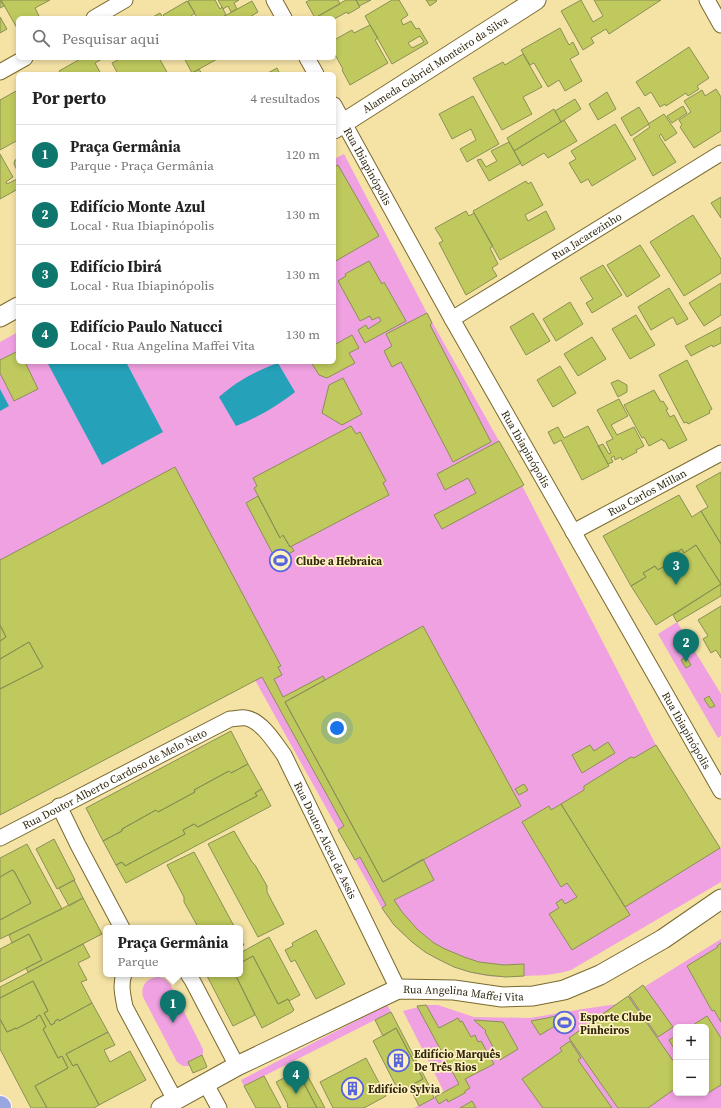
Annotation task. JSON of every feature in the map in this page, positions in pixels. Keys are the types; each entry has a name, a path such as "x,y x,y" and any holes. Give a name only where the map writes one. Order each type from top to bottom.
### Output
{"street":[{"path":"97,16 125,0"},
{"path":"274,0 283,16"},
{"name":"Alameda Gabriel Monteiro da Silva","path":"339,126 536,0"},
{"path":"707,0 721,25"},
{"path":"0,72 21,60"},
{"path":"308,60 315,72"},
{"name":"Rua Ibiapinópolis","path":"336,113 339,126 452,319 721,791"},
{"name":"Rua Jacarezinho","path":"452,319 721,153"},
{"path":"0,317 16,308"},
{"name":"Rua Carlos Millan","path":"573,532 721,452"},
{"name":"Rua Doutor Alceu de Assis","path":"230,719 245,718 254,720 267,732 284,755 398,989"},
{"name":"Rua Doutor Alberto Cardoso de Melo Neto","path":"0,838 59,806 230,719"},
{"path":"59,806 120,925"},
{"name":"Rua Angelina Maffei Vita","path":"168,1104 237,1066 398,989 454,990 502,997 533,996 564,990 606,972 663,939 721,899"},
{"path":"122,977 122,993 125,1007 168,1104"},
{"path":"190,977 237,1066"},
{"path":"206,1084 218,1108"}],"shaded area":[{"name":"Clube a Hebraica","path":"344,154 427,313 499,441 656,745 721,849 721,882 571,970 546,975 498,977 481,975 449,965 420,948 407,937 384,912 255,680 0,815 0,342 16,333 16,364 336,364 336,158"},
{"path":"677,622 721,694 721,736 718,738 658,634"},
{"name":"Esporte Clube Pinheiros","path":"721,939 721,1108 414,1108 444,1092 403,1011 426,1005 438,1005 474,1017 530,1018 617,1004"},
{"path":"155,977 165,979 170,984 203,1049 203,1055 191,1066 183,1066 177,1062 143,997 142,993 145,983"},
{"path":"387,1005 391,1012 244,1086 241,1080"}],"water":[{"path":"48,364 127,364 163,432 102,465"},
{"path":"279,364 295,392 267,411 236,426 219,397 233,386 262,369"},
{"path":"0,389 9,406 0,411"}],"building":[{"path":"0,0 4,6 0,8"},
{"path":"1,0 50,0 35,8 39,16 16,16 16,26"},
{"path":"215,0 220,9 222,7 226,15 196,16 188,1"},
{"path":"218,0 239,0 234,3 237,9 231,12 228,6 223,9"},
{"path":"310,0 338,0 340,4 319,16 314,16 306,2"},
{"path":"346,0 356,0 360,7 348,14 347,12 336,18 336,16 318,16"},
{"path":"356,0 371,0 359,6"},
{"path":"392,0 399,0 408,15 401,20 403,25 411,21 416,29 419,28 428,43 392,64 365,16","holes":["420,36 424,42 412,48 408,43"]},
{"path":"426,0 436,0 437,1 430,6"},
{"path":"581,0 593,22 603,16 594,0 661,0 609,34 606,29 591,38 594,43 583,50 561,11"},
{"path":"187,1 195,13 191,16 163,15"},
{"path":"252,1 258,12 251,16 225,16"},
{"path":"160,13 162,16 155,16"},
{"path":"0,17 7,29 0,33"},
{"path":"370,25 378,38 375,40 388,63 350,85 336,57 336,39 352,30 354,33"},
{"path":"560,28 569,45 573,42 579,54 570,59 582,81 565,91 559,80 548,87 534,63 530,65 521,50"},
{"path":"689,47 709,78 697,86 699,89 688,96 686,93 666,106 665,104 660,107 651,92 645,96 636,82"},
{"path":"523,54 542,87 523,97 532,114 502,130 473,78 503,62 505,65"},
{"path":"78,60 100,60 95,63 100,72 59,71"},
{"path":"118,60 160,60 167,72 117,72 112,63"},
{"path":"185,60 215,60 194,72 191,72"},
{"path":"277,68 279,72 270,72"},
{"path":"199,69 201,72 194,72"},
{"path":"716,89 721,97 721,131 694,148 680,127 682,125 679,120 691,112 684,101 702,90 705,96"},
{"path":"16,91 16,141 0,150 0,100"},
{"path":"607,92 616,109 598,120 589,104"},
{"path":"473,96 499,144 467,162 460,149 476,140 471,129 452,139 439,114"},
{"path":"575,99 581,109 561,122 555,111"},
{"path":"683,106 687,113 672,123 667,116"},
{"path":"639,107 649,124 631,136 621,118"},
{"path":"554,109 561,122 514,151 507,138"},
{"path":"664,114 677,133 665,141 661,134 659,136 676,162 653,176 633,139 650,127 648,124"},
{"path":"564,120 577,141 548,158 544,153 522,166 514,151"},
{"path":"615,124 636,159 592,186 588,179 581,183 569,163 576,159 571,151"},
{"path":"509,142 521,163 489,181 477,160 481,159 486,167 497,161 491,151"},
{"path":"0,154 13,177 6,182 7,184 16,180 16,190 0,199"},
{"path":"16,160 16,168 14,164"},
{"path":"338,165 379,236 336,261 336,166"},
{"path":"526,181 528,184 531,182 543,205 525,215 528,221 546,211 555,229 500,260 473,211"},
{"path":"721,197 721,218 711,203"},
{"path":"466,211 469,216 474,213 493,246 490,248 498,264 492,268 497,276 466,295 439,243 443,241 435,228"},
{"path":"693,215 721,259 721,273 684,296 650,242"},
{"path":"640,245 660,276 627,297 607,265"},
{"path":"369,261 382,284 384,282 406,321 365,343 358,330 366,325 368,329 381,321 379,317 372,320 370,316 360,321 338,281 346,276 345,274"},
{"path":"603,265 622,295 592,313 586,303 593,299 580,278"},
{"path":"721,283 721,315 704,326 689,303"},
{"path":"669,288 688,319 677,325 673,317 651,330 638,307"},
{"path":"570,302 583,324 556,341 543,319"},
{"path":"427,313 432,323 430,325 491,442 453,462 401,362 392,367 384,351 392,346 386,334"},
{"path":"533,313 550,341 526,355 510,327"},
{"path":"636,315 655,345 630,359 612,329"},
{"path":"721,327 721,343 713,347 712,345 691,356 685,346"},
{"path":"352,335 359,348 349,353 355,363 327,378 319,375 312,364 336,364 336,344"},
{"path":"592,337 606,359 578,376 564,354"},
{"path":"16,352 16,364 26,364 38,389 14,401 0,373 0,360"},
{"path":"687,360 712,409 709,411 710,413 688,424 687,422 684,423 659,375"},
{"path":"560,366 576,393 553,407 537,380"},
{"path":"343,378 362,414 342,425 322,413 329,385"},
{"path":"618,380 627,385 627,392 618,397 611,383"},
{"path":"654,390 661,402 663,401 668,409 666,410 670,417 674,415 687,440 669,449 665,441 662,439 649,446 644,437 642,438 624,405"},
{"path":"619,399 628,416 611,425 617,435 634,427 644,446 636,450 637,452 622,460 621,457 615,460 614,456 611,458 613,462 608,464 598,446 603,444 609,454 611,453 606,442 613,439 597,410"},
{"path":"351,426 356,434 360,432 386,481 383,483 389,495 290,547 283,535 280,538 254,488 257,486 253,478"},
{"path":"588,426 609,466 582,480 561,440 554,444 548,432 558,427 564,438"},
{"path":"499,441 524,485 442,529 434,515 476,493 468,478 445,490 437,474"},
{"path":"175,467 281,666 278,667 282,675 274,679 283,697 323,676 325,680 285,702 383,882 423,859 434,880 394,900 402,912 418,930 434,943 445,949 479,962 504,965 524,964 524,976 506,977 486,975 454,967 425,952 394,925 382,908 386,905 360,857 355,860 338,830 344,826 262,677 0,815 0,689 43,667 29,642 0,659 0,641 6,637 0,625 0,560"},
{"path":"721,472 721,544 701,511 708,507 696,486"},
{"path":"679,495 692,517 701,511 721,544 721,584 696,545 684,553 682,549 670,557 673,561 658,570 655,566 643,573 646,577 631,586 603,536"},
{"path":"258,496 280,538 283,535 294,551 276,560 246,503"},
{"path":"696,545 721,584 656,625 631,586 646,577 643,573 655,566 658,570 673,561 670,557 682,549 684,553"},
{"path":"721,584 721,596 677,622 673,615"},
{"path":"721,606 721,658 716,650 711,653 703,639 708,636 698,620"},
{"path":"0,625 6,637 0,641"},
{"path":"423,626 521,806 383,882 285,702"},
{"path":"29,642 43,667 0,689 0,659"},
{"path":"686,657 691,665 686,668 681,660"},
{"path":"709,696 715,706 710,708 704,699"},
{"path":"231,731 248,764 231,773 229,771 194,790 195,792 158,812 156,810 103,841 86,808"},
{"path":"608,742 615,753 582,773 572,755 590,745 594,751"},
{"path":"656,745 720,848 625,907 561,804 584,790 584,786 631,757 634,758"},
{"path":"248,764 262,789 255,793 257,796 198,827 194,824 183,830 185,834 125,866 122,862 116,865 103,841 156,810 158,812 195,792 194,790 229,771 231,773"},
{"path":"524,784 528,790 519,795 515,789"},
{"path":"262,789 271,806 126,883 116,865 122,862 125,866 185,834 183,830 194,824 198,827 257,796 255,793"},
{"path":"561,804 630,915 572,950 549,914 559,908 556,903 562,899 565,904 577,897 567,883 561,887 522,822 549,806 551,810"},
{"path":"234,831 267,886 267,892 284,924 258,937 208,844"},
{"path":"54,839 75,880 57,889 36,849"},
{"path":"27,844 62,909 0,939 0,920 31,903 14,871 12,870 0,877 0,858"},
{"path":"194,852 233,925 197,925 184,902 184,897 167,865"},
{"path":"12,870 14,871 31,903 0,920 0,877"},
{"path":"74,880 83,898 69,906 59,888"},
{"path":"83,898 102,934 28,972 26,968 42,960 29,934 12,943 9,935"},
{"path":"316,930 345,984 316,999 295,960 291,962 285,950 293,946 292,943"},
{"path":"29,934 42,960 0,982 0,949"},
{"path":"269,937 300,995 289,1001 288,999 278,1004 253,956 243,961 243,951"},
{"path":"721,943 721,1022 714,1010 712,1011 687,966 718,947 717,946"},
{"path":"83,944 90,957 78,963 87,980 81,982 92,1003 59,1021 58,1019 51,1025 44,1013 48,1011 33,981 0,998 0,987"},
{"path":"253,956 278,1004 288,999 294,1010 262,1028 236,977 243,977 243,961"},
{"path":"208,977 236,977 255,1015 233,1026"},
{"path":"33,981 48,1011 44,1013 51,1025 58,1019 59,1021 92,1003 108,1032 66,1054 73,1066 77,1064 99,1105 94,1108 47,1108 35,1086 68,1068 62,1056 58,1058 43,1029 46,1027 40,1015 16,1029 7,1032 0,1019 0,998"},
{"path":"643,985 673,1027 658,1037 629,995"},
{"path":"628,996 673,1061 673,1090 648,1108 618,1108 569,1038"},
{"path":"426,1005 439,1028 458,1018 460,1022 462,1021 471,1037 475,1035 478,1042 481,1041 494,1064 465,1079 470,1088 465,1091 465,1093 448,1102 447,1099 439,1104 435,1097 459,1084 417,1006"},
{"path":"391,1012 433,1093 434,1098 419,1106 409,1086 423,1079 396,1028 383,1036 375,1020"},
{"path":"565,1014 568,1018 540,1035 531,1021 547,1018"},
{"path":"40,1015 46,1027 43,1029 58,1058 62,1056 68,1068 35,1086 47,1108 31,1108 0,1049 0,1019 7,1032 16,1029"},
{"path":"707,1016 721,1038 721,1085 709,1092 709,1024 695,1024"},
{"path":"474,1020 503,1022 518,1049 500,1060 485,1032 486,1031"},
{"name":"Edifício Marquês De Três Rios","path":"396,1028 423,1079 399,1092 373,1041"},
{"path":"108,1032 115,1045 104,1050 110,1062 130,1051 146,1080 99,1105 77,1064 73,1066 66,1054"},
{"path":"673,1038 673,1047 669,1040"},
{"path":"570,1041 581,1058 578,1060 612,1108 543,1108 522,1079 562,1051 560,1048"},
{"path":"202,1055 207,1067 193,1073 188,1062"},
{"name":"Edifício Sylvia","path":"366,1058 386,1096 364,1108 333,1108 320,1082"},
{"path":"304,1069 325,1108 317,1108 298,1072"},
{"path":"298,1071 317,1108 288,1108 288,1105 276,1082"},
{"path":"264,1076 281,1108 256,1108 244,1086"},
{"path":"472,1101 476,1108 460,1108"}],"place":[{"name":"Clube a Hebraica","path":"280,561"},
{"name":"Edifício Ibirá","path":"676,585"},
{"name":"Edifício Monte Azul","path":"686,662"},
{"name":"Praça Germânia","path":"173,1023"},
{"name":"Esporte Clube Pinheiros","path":"565,1023"},
{"name":"Edifício Marquês De Três Rios","path":"398,1060"},
{"name":"Edifício Sylvia","path":"353,1089"},
{"name":"Edifício Paulo Natucci","path":"296,1094"}]}
